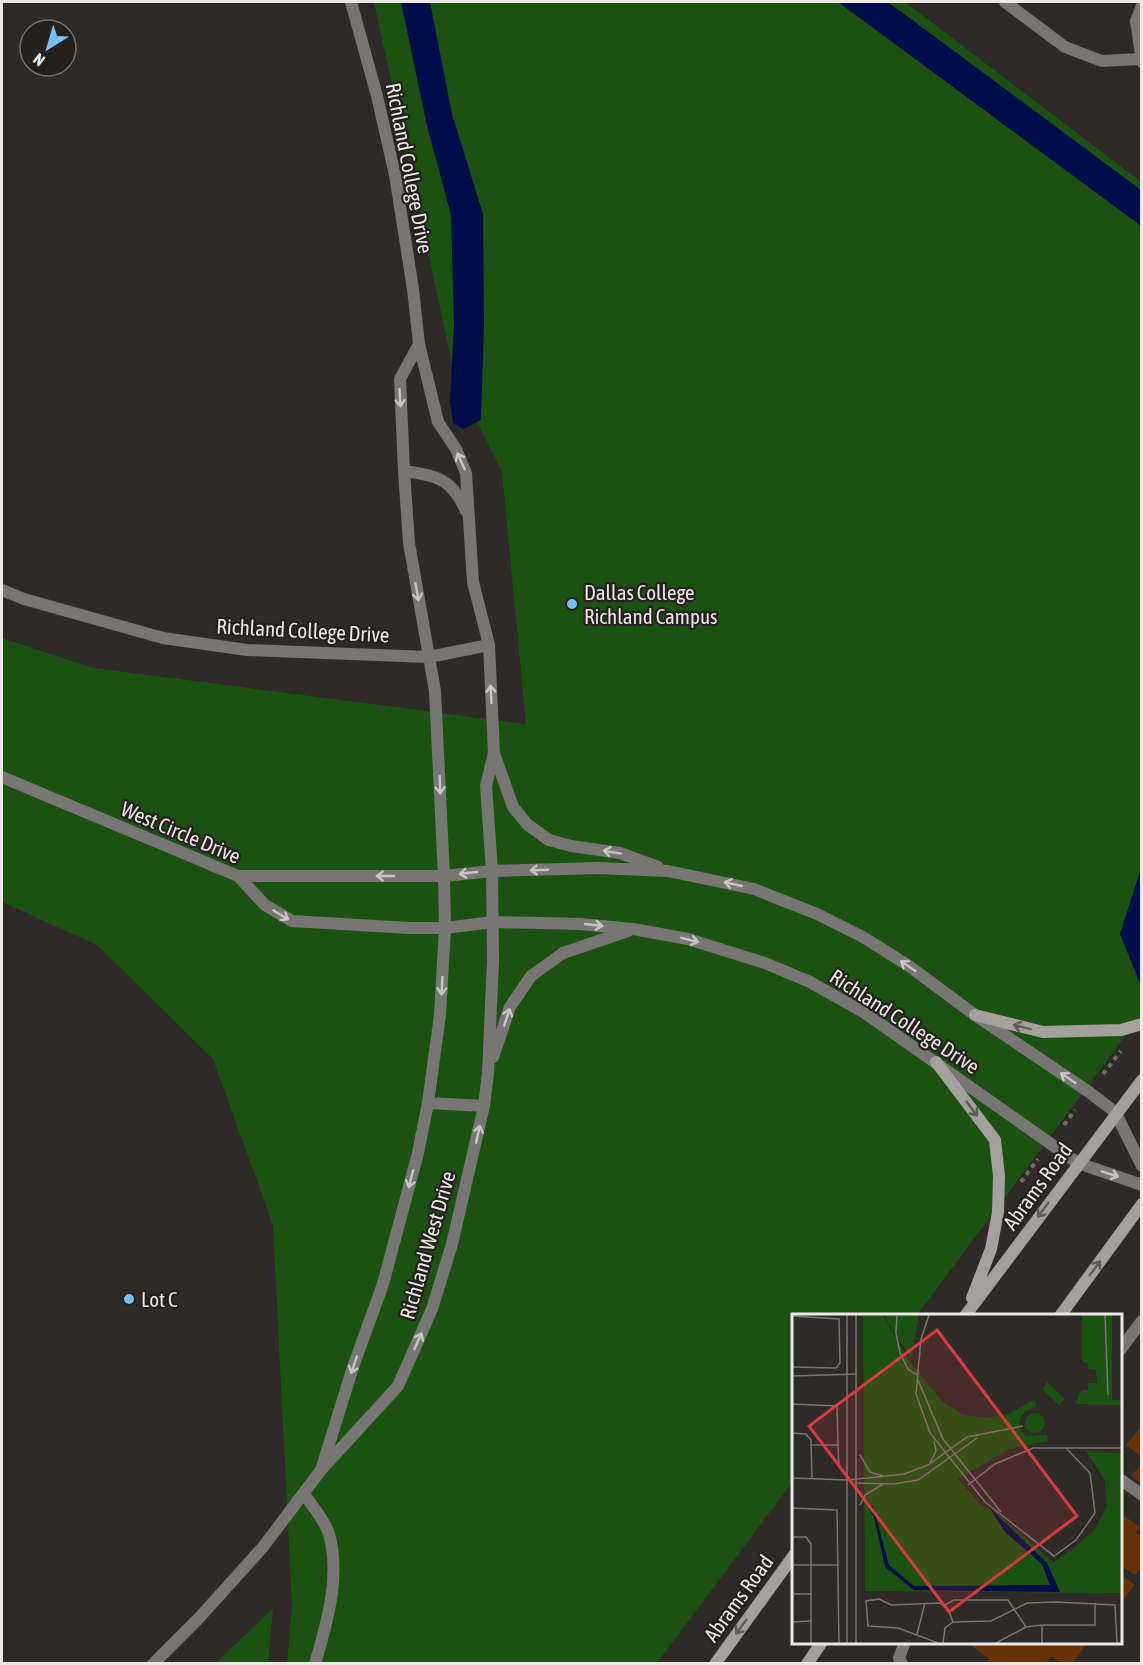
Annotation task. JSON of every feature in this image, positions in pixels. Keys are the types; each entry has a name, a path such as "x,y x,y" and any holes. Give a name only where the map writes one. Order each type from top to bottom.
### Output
{"main road":[{"path":"975,1015 1043,1032 1121,1030 1142,1024"},
{"path":"936,1062 995,1140 999,1176 998,1212 991,1249 965,1314"},
{"name":"Abrams Road","path":"965,1314 1142,1080"},
{"path":"1061,1314 1142,1204"},
{"name":"Abrams Road","path":"715,1664 792,1558"},
{"path":"807,1664 821,1644"}],"street":[{"name":"Richland College Drive","path":"351,2 377,96 395,175 419,344 438,422 456,449 466,473 473,582 489,645 494,753 486,786 492,871"},
{"path":"1005,2 1065,47 1102,61 1141,61 1136,21 1142,6"},
{"path":"419,344 400,379 404,471 409,543 435,691 444,876"},
{"name":"Richland College Drive","path":"404,471 433,475 445,481 460,497 470,524"},
{"name":"Richland College Drive","path":"2,590 24,599 163,638 247,650 429,657 489,645"},
{"name":"Richland College Drive","path":"494,753 513,807 528,825 549,840 571,846 620,853 668,871 754,889 817,914 863,937 900,960 975,1015 1089,1092 1115,1113 1142,1166"},
{"name":"West Circle Drive","path":"2,777 238,876 265,905 292,921 445,928"},
{"name":"Richland College Drive","path":"238,876 444,876 492,871 598,868 668,871"},
{"name":"Richland West Drive","path":"153,1664 263,1547 321,1470 398,1386 432,1309 452,1244 484,1106 488,1073 493,922 492,871"},
{"name":"Richland West Drive","path":"321,1470 353,1367 383,1284 418,1153 428,1103 440,1015 445,928 444,876"},
{"name":"Richland College Drive","path":"445,928 493,922 580,924 633,929 699,942 765,963 810,982 865,1013 1078,1163 1142,1185"},
{"path":"488,1073 510,1007 531,976 563,953 633,929"},
{"path":"428,1103 484,1106"},
{"path":"1122,1347 1142,1321"},
{"path":"1122,1480 1142,1495"},
{"path":"304,1494 328,1532 335,1567 327,1624 315,1664"},
{"path":"902,1664 899,1658 904,1644"}],"path":[{"path":"1103,1074 1123,1048"},
{"path":"1063,1126 1077,1108"},
{"path":"1019,1185 1040,1157"}],"green space":[{"name":"Dallas College Richland Campus","path":"374,2 905,2 1141,182 1141,1015 918,1314 792,1314 792,1482 657,1663 287,1663 292,1606 273,1225 213,1059 97,945 2,902 2,638 93,668 526,724 502,472 455,377"},
{"path":"273,1608 268,1663 216,1663"}],"shaded area":[{"path":"401,2 430,2 452,114 483,214 484,324 481,420 463,429 453,423 450,402 454,325 451,215 427,126"},
{"path":"838,2 888,2 1141,190 1141,226"},
{"path":"1141,868 1141,986 1120,934"}],"building":[{"path":"1142,1425 1142,1457 1126,1445"},
{"path":"1142,1463 1142,1484 1131,1476"},
{"path":"1122,1514 1140,1527 1136,1533 1142,1537 1142,1567 1135,1575 1122,1566"},
{"path":"1122,1575 1135,1585 1122,1601"},
{"path":"970,1644 1087,1644 1072,1664 1061,1664 1051,1656 1046,1664 986,1664 989,1659"}],"place":[{"name":"Dallas College Richland Campus","path":"572,604"},
{"name":"Lot C","path":"129,1299"}]}
